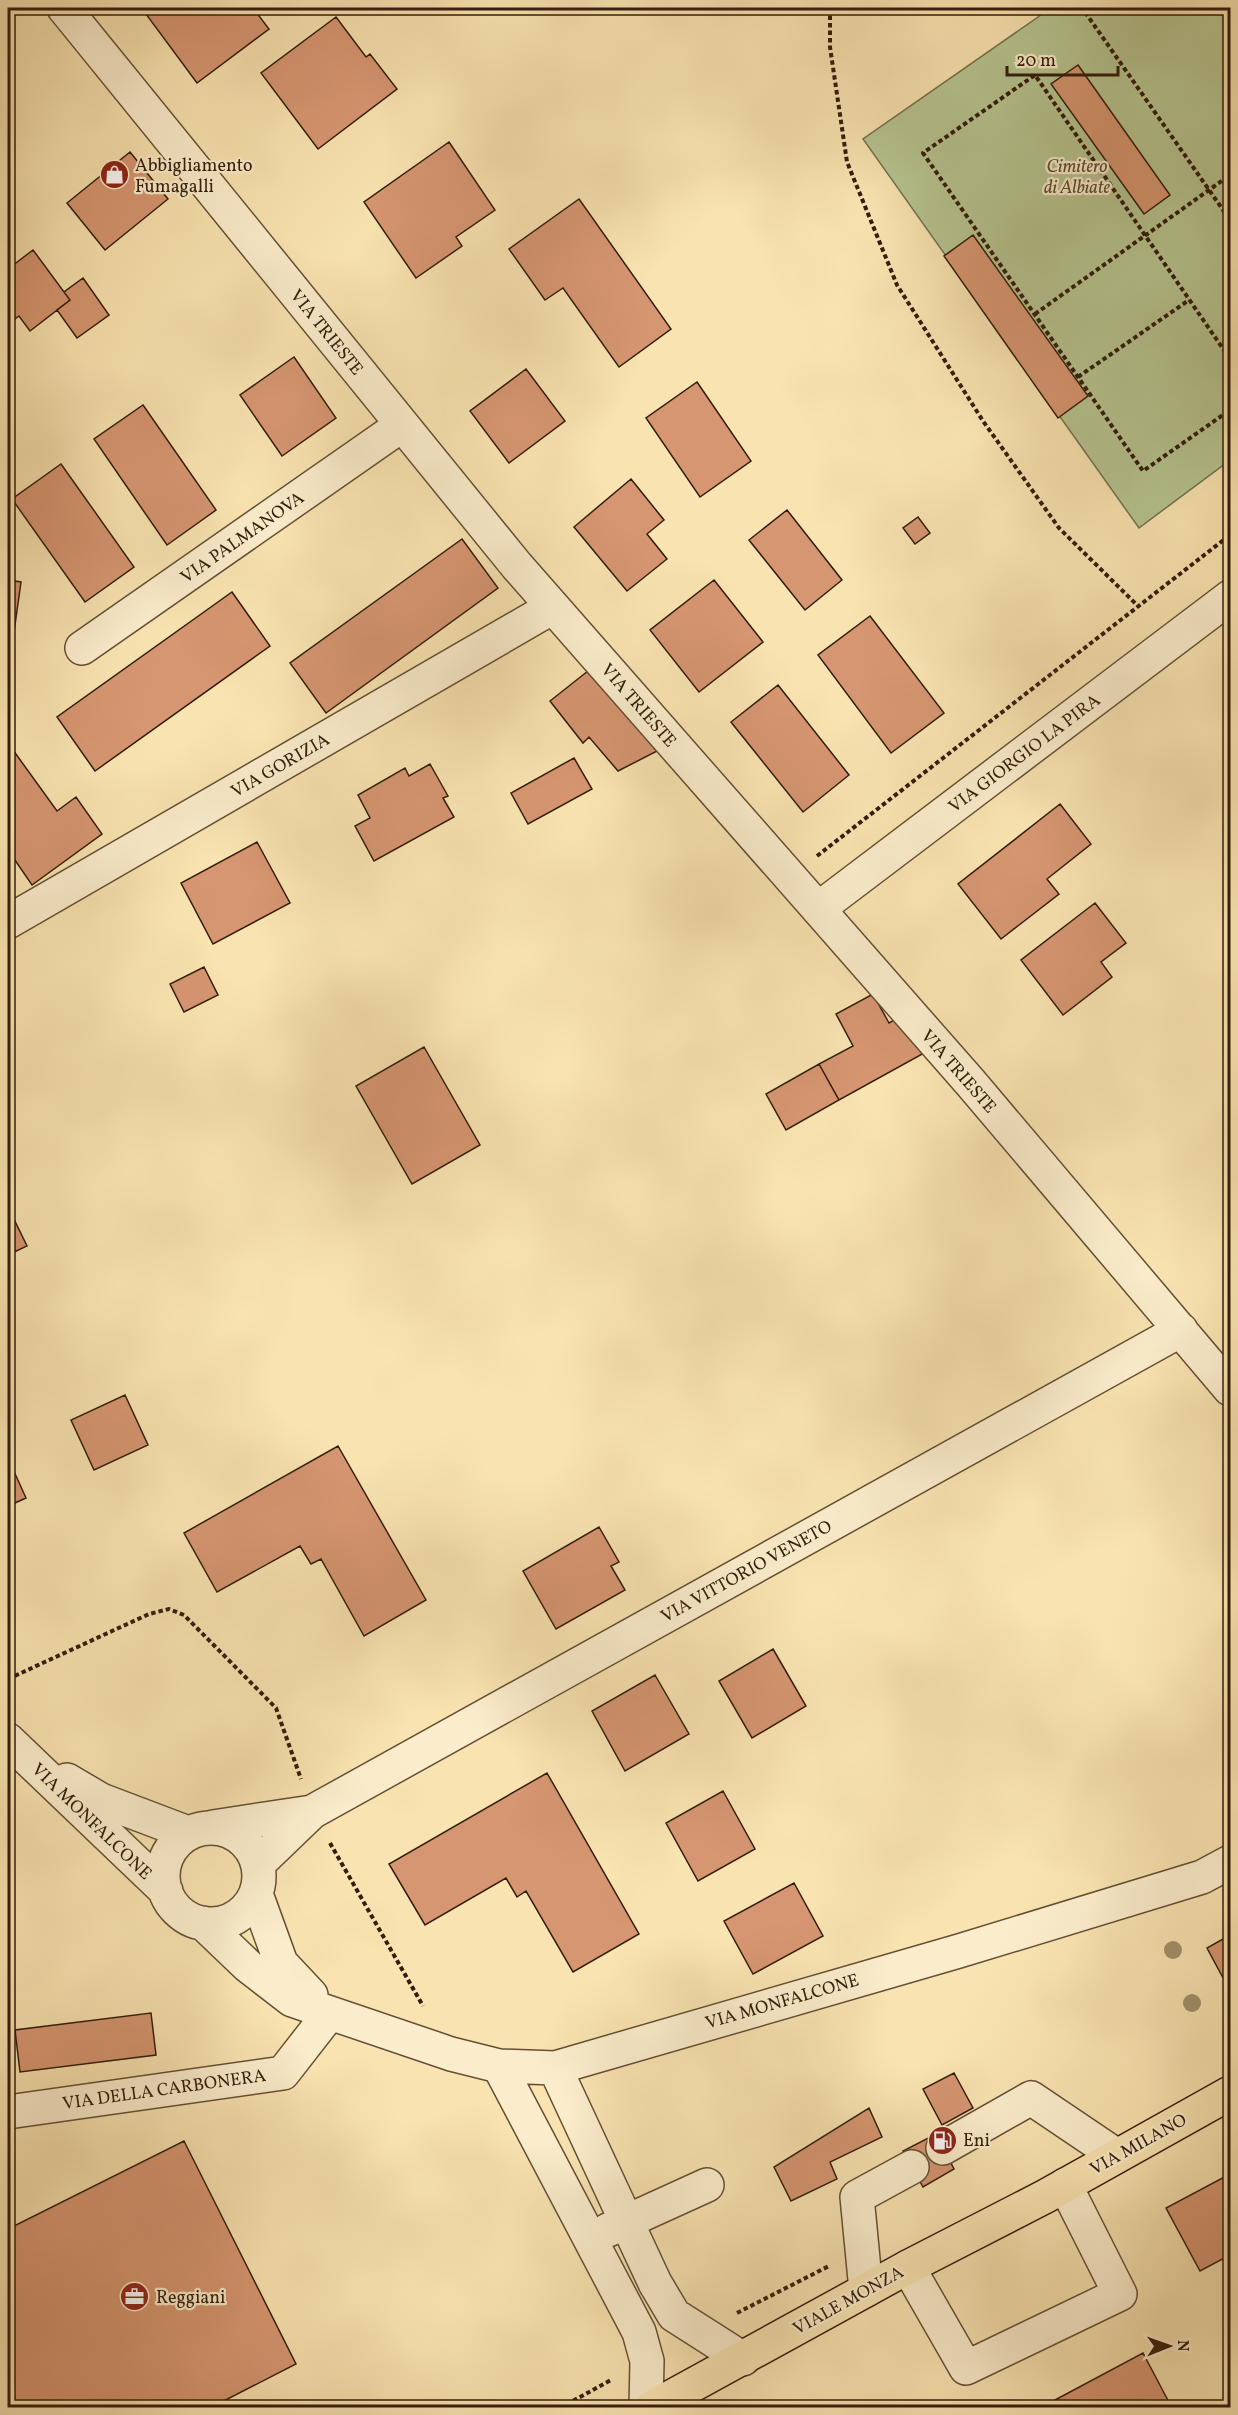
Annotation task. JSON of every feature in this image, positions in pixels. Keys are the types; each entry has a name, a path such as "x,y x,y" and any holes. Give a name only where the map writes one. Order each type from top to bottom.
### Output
{"main road":[{"name":"VIA MILANO","path":"1056,2190 1230,2093"},
{"name":"VIALE MONZA","path":"651,2408 908,2267 1056,2190"}],"street":[{"name":"VIA TRIESTE","path":"64,8 402,425 553,607 818,909 1230,1389"},
{"name":"VIA PALMANOVA","path":"82,648 402,425"},
{"name":"VIA GIORGIO LA PIRA","path":"818,909 1230,597"},
{"name":"VIA GORIZIA","path":"8,922 553,607"},
{"name":"VIA VITTORIO VENETO","path":"198,1831 312,1812 1181,1330"},
{"name":"VIA MONFALCONE","path":"13,1746 101,1800 198,1831"},
{"name":"VIA MONFALCONE","path":"13,1746 166,1891"},
{"name":"VIA VITTORIO VENETO","path":"257,1879 312,1812"},
{"path":"227,1830 242,1839 251,1849 257,1879 248,1907 236,1917 219,1924 202,1923 178,1911 166,1891 164,1875 166,1858 175,1844 198,1831 227,1830"},
{"name":"VIA MONFALCONE","path":"202,1923 248,1966 292,2000 450,2054 499,2066 555,2067 970,1948 1202,1877 1230,1862"},
{"name":"VIA MONFALCONE","path":"257,1879 281,1964 329,2014"},
{"name":"VIA DELLA CARBONERA","path":"8,2112 283,2073 329,2014"},
{"path":"499,2066 639,2332 647,2361 646,2408"},
{"path":"555,2067 626,2221 674,2315 743,2359"},
{"path":"944,2148 1031,2098 1117,2156"},
{"path":"866,2290 858,2197 912,2167"},
{"path":"590,2238 707,2185"},
{"path":"908,2267 966,2368 1120,2294 1056,2190"}],"path":[{"path":"830,8 830,47 847,162 897,285 983,421 1059,528 1138,606"},
{"path":"1091,8 1085,12 1230,220"},
{"path":"1230,359 1035,75 923,153 1143,471 1230,410"},
{"path":"1035,314 1230,175"},
{"path":"1078,377 1190,300"},
{"path":"790,877 1230,535"},
{"path":"8,1679 149,1614 169,1609 184,1616 276,1708 312,1812 450,2054"}],"green space":[{"name":"Cimitero di Albiate","path":"1051,8 1230,8 1230,460 1139,528 863,139"}],"building":[{"path":"146,8 253,8 269,29 197,83 143,10"},
{"path":"336,17 366,57 370,54 397,89 318,149 261,73"},
{"path":"1078,65 1170,195 1144,214 1051,84"},
{"path":"449,142 495,210 456,237 462,246 416,278 364,202"},
{"path":"130,152 168,199 105,250 67,203"},
{"path":"579,199 671,329 619,367 563,288 545,300 509,249"},
{"path":"973,235 1088,396 1058,418 944,256"},
{"path":"33,250 70,300 30,331 19,316 8,324 8,269"},
{"path":"83,278 109,315 77,338 57,310 70,300 64,292"},
{"path":"294,357 336,418 282,456 240,395"},
{"path":"526,369 565,421 509,463 470,411"},
{"path":"697,382 751,461 700,497 646,418"},
{"path":"143,405 216,510 167,545 94,439"},
{"path":"61,464 134,567 85,602 12,499"},
{"path":"631,479 664,520 647,534 667,559 627,591 574,527"},
{"path":"787,510 842,580 805,610 749,540"},
{"path":"918,517 930,533 915,544 903,528"},
{"path":"462,539 498,588 326,713 290,663"},
{"path":"8,580 21,582 13,639 8,638"},
{"path":"714,580 763,642 699,692 650,630"},
{"path":"232,592 270,646 95,771 57,717"},
{"path":"870,616 944,713 891,753 818,655"},
{"path":"588,671 659,750 618,771 589,737 583,743 550,701"},
{"path":"778,685 849,775 803,812 731,722"},
{"path":"13,750 57,811 76,797 102,834 32,885 8,850 8,754"},
{"path":"574,758 592,789 528,824 511,793"},
{"path":"430,764 448,796 443,798 454,817 374,861 355,826 370,818 358,795 405,768 409,776"},
{"path":"1060,804 1091,844 1047,879 1059,894 1001,939 958,884"},
{"path":"257,842 290,903 213,944 181,883"},
{"path":"1095,903 1126,943 1101,962 1112,977 1063,1015 1021,960"},
{"path":"204,967 218,995 184,1012 170,984"},
{"path":"873,994 889,1023 905,1014 926,1052 839,1100 819,1064 853,1046 836,1014"},
{"path":"424,1047 480,1145 412,1184 356,1086"},
{"path":"819,1064 839,1100 786,1130 766,1094"},
{"path":"8,1210 27,1246 8,1255"},
{"path":"125,1395 148,1445 94,1470 71,1420"},
{"path":"338,1446 426,1600 364,1636 321,1559 311,1564 300,1546 217,1592 184,1533"},
{"path":"8,1458 26,1498 8,1506"},
{"path":"599,1527 619,1562 611,1566 625,1590 556,1629 523,1571"},
{"path":"773,1649 806,1706 752,1738 719,1681"},
{"path":"655,1675 689,1734 625,1771 592,1711"},
{"path":"547,1773 639,1934 573,1972 526,1891 517,1897 506,1878 425,1925 389,1864"},
{"path":"723,1791 755,1849 698,1881 666,1823"},
{"path":"794,1883 823,1936 753,1974 724,1921"},
{"path":"1230,1935 1230,1991 1207,1948"},
{"path":"151,2013 156,2055 20,2072 15,2030"},
{"path":"954,2073 973,2108 942,2125 923,2089"},
{"path":"869,2108 882,2137 830,2162 837,2179 791,2201 774,2167"},
{"path":"936,2134 954,2169 923,2187 903,2151"},
{"name":"Reggiani","path":"184,2141 296,2364 210,2408 8,2408 8,2229"},
{"path":"1230,2174 1230,2255 1200,2271 1166,2208"},
{"path":"1143,2353 1172,2408 1040,2408"}],"place":[{"name":"Abbigliamento Fumagalli","path":"114,175"},
{"name":"Eni","path":"942,2140"},
{"name":"Reggiani","path":"135,2297"}]}
